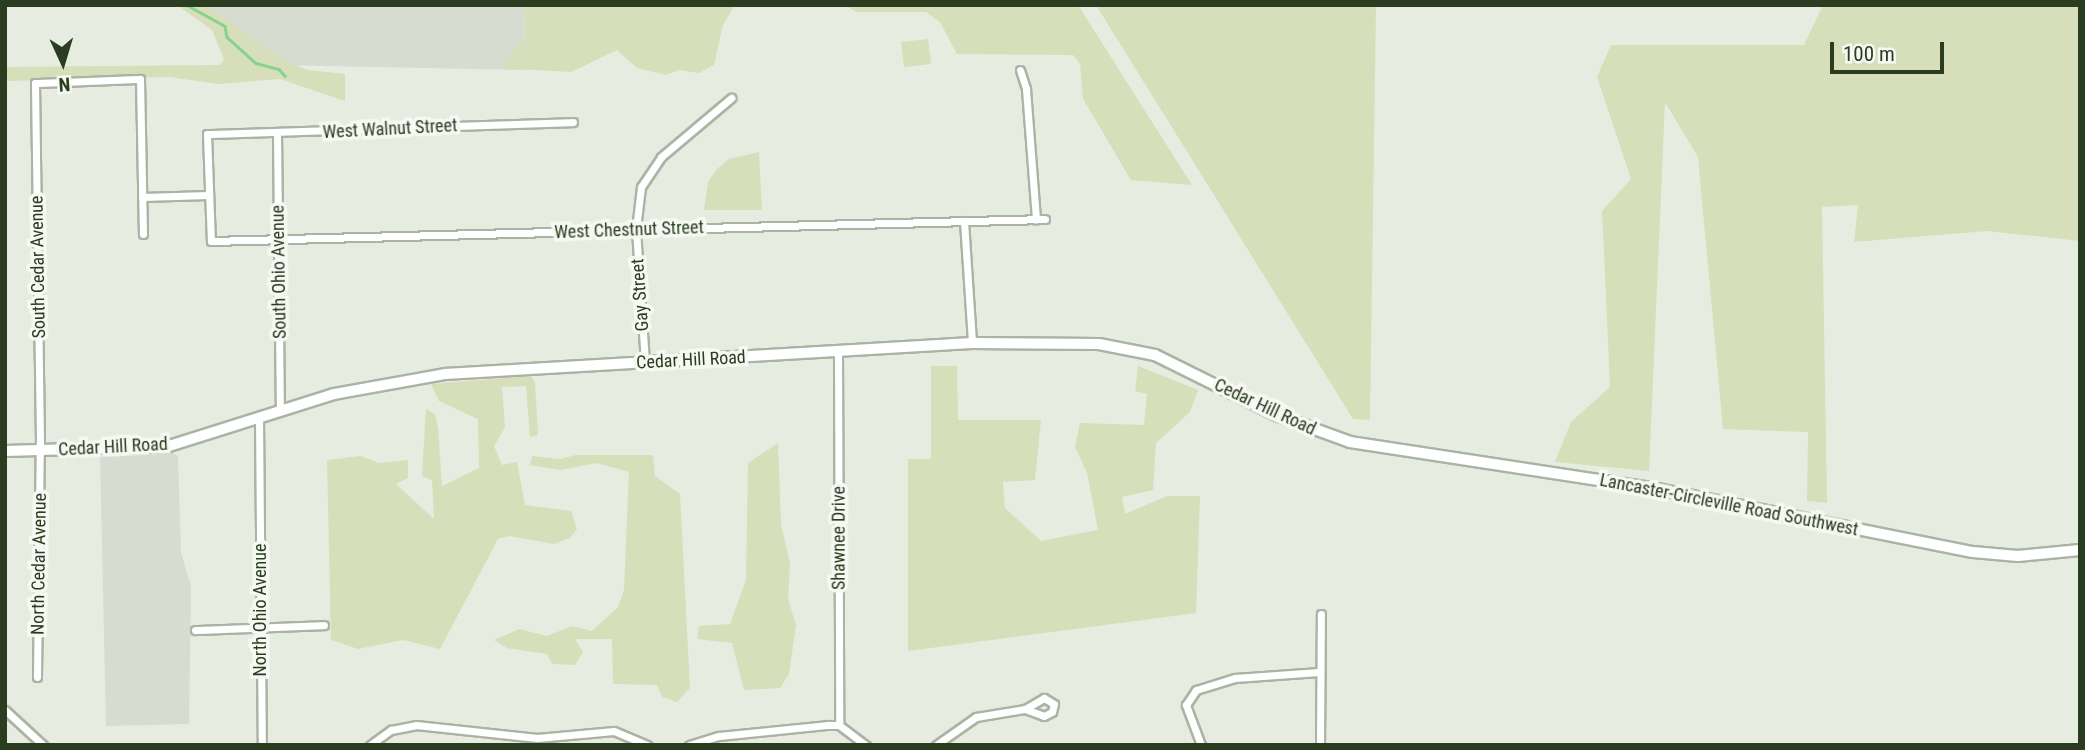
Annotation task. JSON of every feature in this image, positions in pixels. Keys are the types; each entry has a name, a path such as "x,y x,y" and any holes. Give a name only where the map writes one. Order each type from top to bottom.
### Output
{"main road":[{"name":"Cedar Hill Road","path":"5,451 169,446 334,394 412,378 972,344 1099,344 1144,351 1289,421 1377,448"},
{"name":"Lancaster-Circleville Road Southwest","path":"1377,448 1657,489 1973,552 2029,556 2080,550"}],"street":[{"name":"West Chestnut Street","path":"209,195 213,241 1040,219 1028,100 1020,69"},
{"name":"South Cedar Avenue","path":"40,451 35,83 140,79 142,197"},
{"name":"Gay Street","path":"645,362 636,229 639,198 652,167 730,98"},
{"name":"West Walnut Street","path":"209,195 207,134 573,122"},
{"name":"South Ohio Avenue","path":"277,133 280,411"},
{"path":"143,234 142,197 209,195"},
{"path":"964,221 972,344"},
{"name":"Shawnee Drive","path":"838,351 839,725"},
{"name":"North Ohio Avenue","path":"259,418 261,745"},
{"name":"North Cedar Avenue","path":"37,677 40,451"},
{"path":"1320,745 1321,614"},
{"path":"195,630 324,625"},
{"path":"1200,745 1186,705 1196,690 1235,678 1319,672"},
{"path":"936,745 976,717 1025,709"},
{"path":"5,710 43,745"},
{"path":"370,745 391,730 416,725 537,742 614,731 647,745"},
{"path":"689,745 719,736 839,725 866,745"}],"shaded area":[{"path":"199,5 524,5 525,70 279,65"},
{"path":"171,451 178,457 181,553 191,586 189,724 106,726 100,456"}],"green space":[{"path":"177,5 207,5 283,60 308,70 345,74 345,101 280,79 218,84 170,77 5,81 5,67 220,65 224,59 212,30"},
{"path":"524,5 735,5 723,25 714,65 699,73 679,70 666,75 637,68 617,50 571,72 500,68 525,37"},
{"path":"845,5 1078,5 1192,185 1131,180 1083,99 1080,64 1073,55 957,54 940,22 926,12 856,12"},
{"path":"1096,5 1376,5 1370,420 1353,419"},
{"path":"1823,5 2080,5 2080,241 1987,231 1854,242 1858,205 1822,207 1827,503 1807,501 1808,432 1723,429 1698,157 1665,102 1649,471 1555,462 1571,422 1610,387 1602,211 1631,179 1597,77 1611,45 1804,45"},
{"path":"928,39 931,64 904,67 901,42"},
{"path":"759,152 762,210 704,210 708,182 717,169 729,159"},
{"path":"931,366 957,366 958,420 1041,420 1035,480 1003,482 1005,508 1041,541 1098,530 1087,473 1075,447 1080,423 1144,425 1147,394 1135,391 1138,366 1198,390 1190,412 1156,443 1153,490 1122,497 1125,514 1167,496 1200,496 1196,613 908,651 908,459 931,459"},
{"path":"531,376 535,383 538,435 530,437 526,386 502,387 505,427 494,446 502,465 517,462 525,505 571,511 577,529 570,538 554,544 509,536 498,539 440,649 403,640 358,649 331,640 327,460 361,456 379,463 408,460 408,478 396,484 434,519 432,480 422,476 426,409 435,414 438,428 442,486 479,468 478,419 439,401 431,384"},
{"path":"778,443 781,524 790,564 788,599 796,625 789,674 780,688 744,690 732,643 697,639 699,626 730,624 746,580 748,463"},
{"path":"576,455 653,455 655,476 680,494 690,688 677,702 662,697 657,685 613,684 612,639 575,639 583,652 575,665 552,664 547,654 507,648 494,640 519,629 547,636 572,626 592,631 618,607 624,590 629,472 597,463 561,470 530,465 532,456 560,459"}],"waterway":[{"path":"187,5 225,26 227,37 256,63 279,69 285,76"}]}
